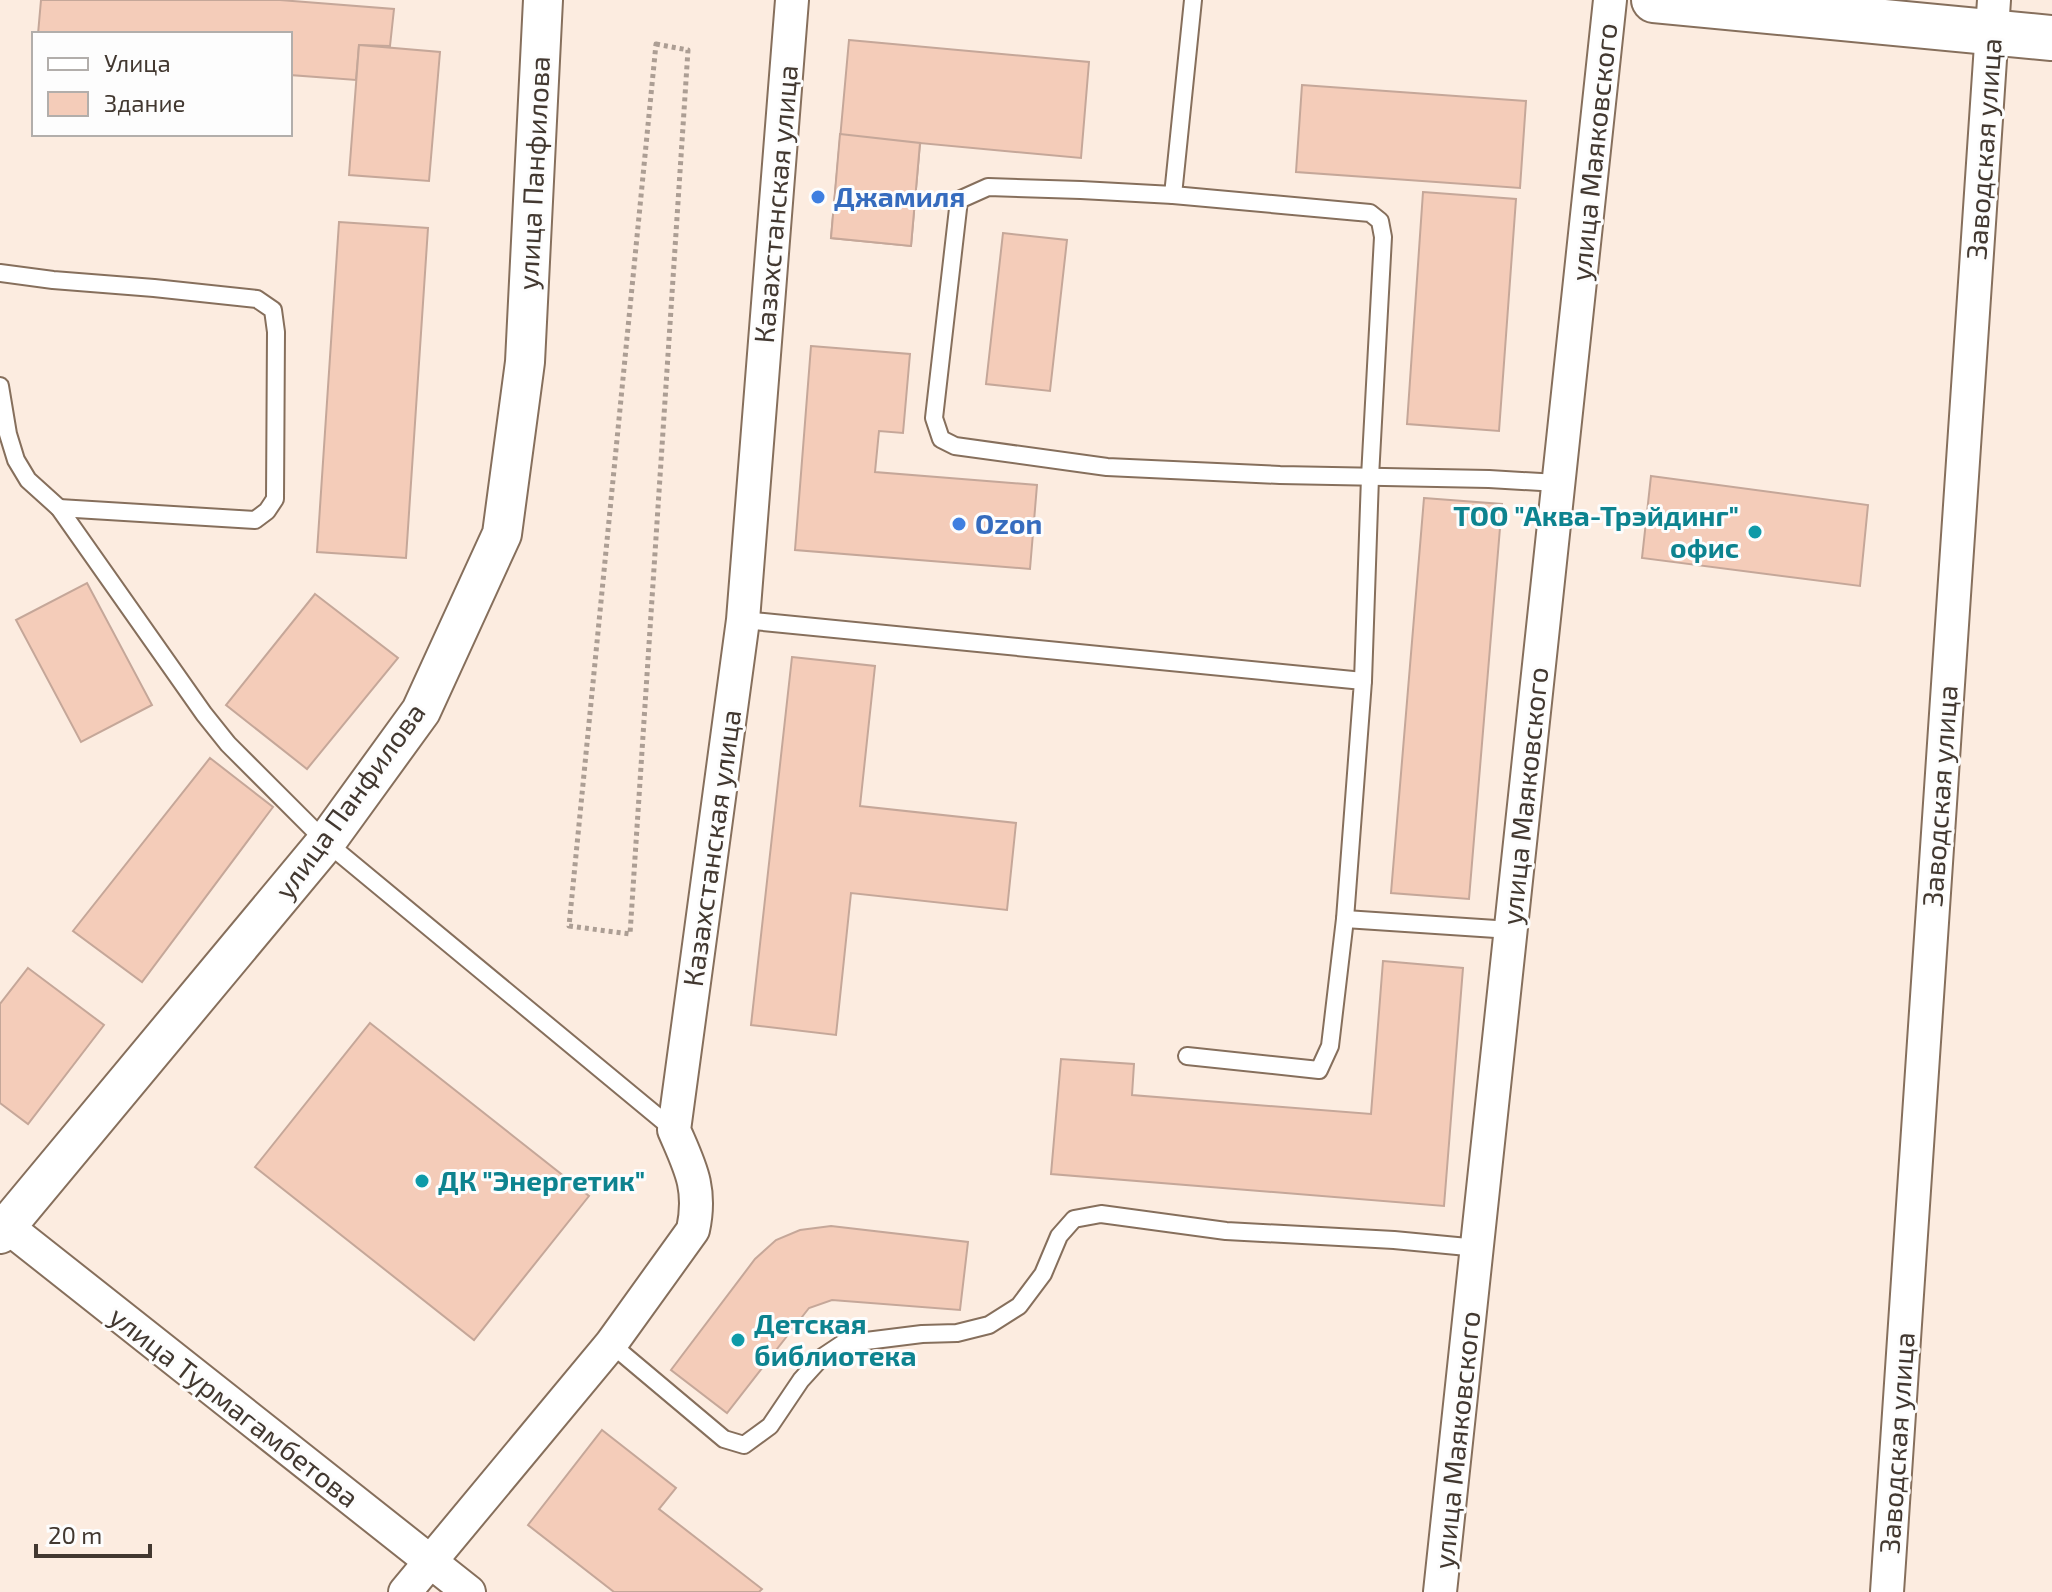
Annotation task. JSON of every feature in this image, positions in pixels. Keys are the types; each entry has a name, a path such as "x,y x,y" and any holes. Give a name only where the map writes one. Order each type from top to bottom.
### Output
{"main road":[{"path":"1654,0 1993,17 2052,38"}],"street":[{"name":"улица Панфилова","path":"2,1227 326,842 421,711 502,534 525,362 543,0"},
{"name":"Казахстанская улица","path":"674,1130 743,620 792,0"},
{"name":"улица Маяковского","path":"1440,1592 1610,0"},
{"name":"Заводская улица","path":"1887,1592 1993,17"},
{"path":"405,1592 611,1344 693,1230 697,1196 689,1164 674,1130"},
{"name":"улица Турмагамбетова","path":"2,1227 469,1592"}],"lane":[{"path":"1173,195 1193,0"},
{"path":"1187,1056 1319,1070 1330,1046 1345,919 1363,681 1370,477 1383,237 1380,221 1370,213 1081,190 988,187 959,200 934,418 941,439 955,446 1107,467 1370,477 1489,479 1558,483"},
{"path":"0,273 257,299 273,310 276,332 275,499 267,511 255,520 59,508"},
{"path":"0,386 8,434 16,460 28,480 59,508 215,730 326,842 674,1130"},
{"path":"743,620 1363,681"},
{"path":"1345,919 1511,930"},
{"path":"611,1344 724,1439 744,1445 770,1426 801,1380 821,1358 842,1344 957,1333 989,1325 1019,1306 1043,1274 1059,1236 1074,1219 1101,1214 1226,1231 1478,1248"}],"path":[{"path":"656,44 688,50 630,934 569,926 588,737 656,44"}],"building":[{"path":"41,0 280,0 394,9 390,46 359,45 356,80 292,75 292,32 38,32"},
{"path":"849,40 1089,62 1081,158 920,143 911,246 831,238"},
{"path":"359,45 440,52 429,181 349,175"},
{"path":"1302,85 1526,101 1520,188 1296,172"},
{"path":"840,134 920,143 911,246 831,238"},
{"path":"1423,192 1516,199 1499,431 1407,424"},
{"path":"339,222 428,228 406,558 317,552"},
{"path":"1003,233 1067,240 1050,391 986,384"},
{"path":"811,346 910,354 903,433 879,431 875,472 1037,485 1030,569 795,550"},
{"name":"ТОО \"Аква-Трэйдинг\" офис","path":"1651,476 1868,505 1860,586 1642,558"},
{"path":"1424,498 1502,504 1469,899 1391,893"},
{"path":"87,583 152,705 81,742 16,620"},
{"path":"315,594 398,658 307,769 226,705"},
{"path":"792,657 875,666 860,806 1016,823 1007,910 851,893 836,1035 751,1025"},
{"path":"210,758 273,807 142,982 73,931"},
{"path":"1383,961 1463,968 1444,1206 1051,1174 1061,1059 1134,1064 1132,1095 1371,1114"},
{"path":"28,968 104,1025 28,1124 0,1103 0,1004"},
{"name":"ДК \"Энергетик\"","path":"370,1023 589,1196 474,1340 255,1167"},
{"name":"Детская библиотека","path":"831,1226 968,1242 960,1310 832,1300 809,1308 727,1413 671,1370 755,1259 776,1240 800,1230"},
{"path":"602,1430 676,1488 659,1509 762,1589 759,1592 614,1592 528,1525"}],"place":[{"name":"Джамиля","path":"818,197"},
{"name":"Ozon","path":"959,524"},
{"name":"ТОО \"Аква-Трэйдинг\" офис","path":"1755,532"},
{"name":"ДК \"Энергетик\"","path":"422,1181"},
{"name":"Детская библиотека","path":"738,1340"}]}
